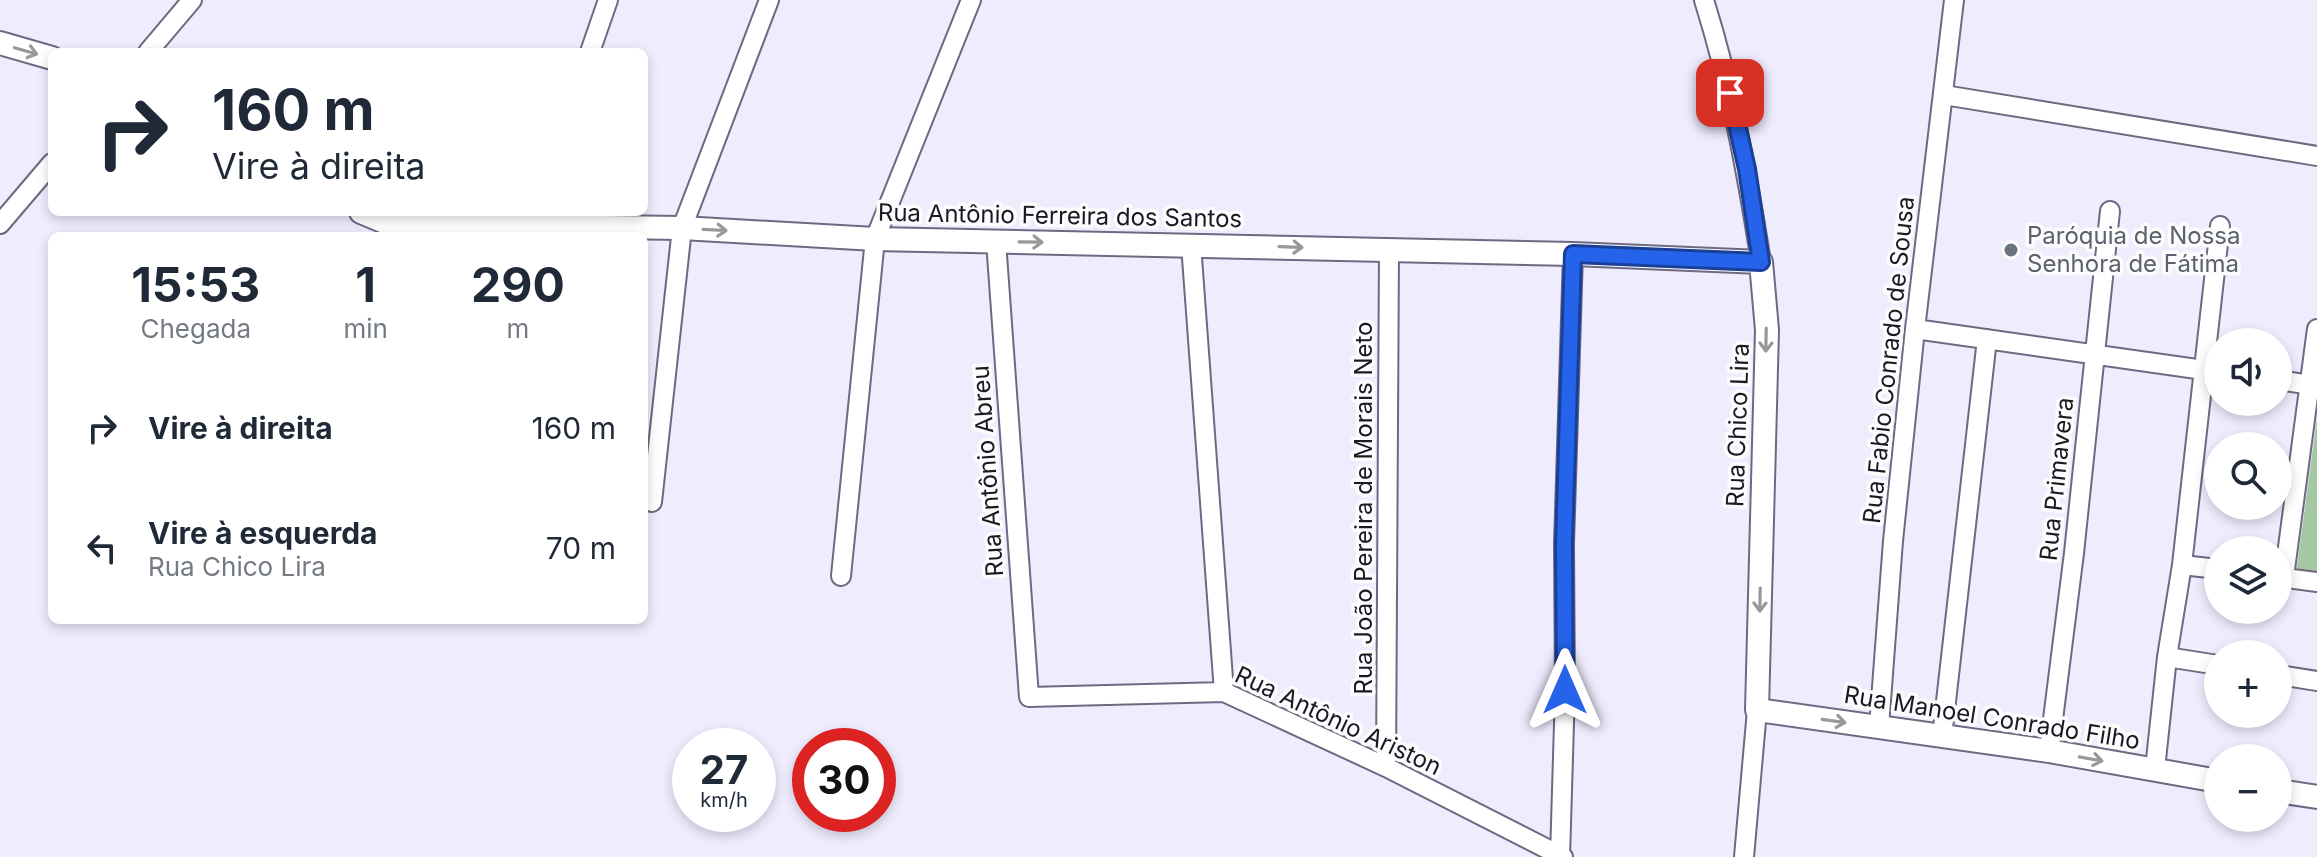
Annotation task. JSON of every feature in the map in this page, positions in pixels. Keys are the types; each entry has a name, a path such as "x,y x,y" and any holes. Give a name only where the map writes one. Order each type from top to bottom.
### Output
{"street":[{"path":"151,48 192,0"},
{"path":"591,48 608,0"},
{"path":"652,502 682,228 769,0"},
{"path":"841,576 875,239 971,0"},
{"name":"Rua Chico Lira","path":"1704,0 1738,129 1761,262 1767,330 1757,710 1744,857"},
{"name":"Rua Fabio Conrado de Sousa","path":"1879,727 1893,541 1954,0"},
{"path":"0,43 48,57"},
{"path":"1944,95 2317,156"},
{"path":"0,224 48,168"},
{"name":"Rua Primavera","path":"2049,751 2074,553 2110,211"},
{"name":"Rua Antônio Ferreira dos Santos","path":"369,216 397,227 534,219 875,239 1191,244 1761,262"},
{"path":"2213,328 2220,226"},
{"name":"Rua Antônio Abreu","path":"996,241 1029,697"},
{"path":"1191,244 1224,692"},
{"name":"Rua João Pereira de Morais Neto","path":"1386,767 1389,250"},
{"path":"1562,857 1564,544 1573,254"},
{"path":"1915,329 2204,370"},
{"path":"2288,536 2314,386 2317,329"},
{"path":"1942,737 1987,339"},
{"path":"2292,382 2314,386"},
{"path":"2155,769 2167,657 2204,413"},
{"path":"2182,565 2204,567"},
{"path":"2292,579 2317,582"},
{"path":"2167,657 2204,663"},
{"path":"2292,677 2317,681"},
{"name":"Rua Antônio Ariston","path":"1029,697 1224,692 1386,767 1562,857"},
{"name":"Rua Manoel Conrado Filho","path":"1757,710 2049,751 2204,778"},
{"path":"2292,793 2317,797"}],"green space":[{"path":"2317,418 2317,577 2296,574"}],"place":[{"name":"Paróquia de Nossa Senhora de Fátima","path":"2011,250"}],"route":[{"path":"1565,690 1564,544 1573,254 1761,262 1747,169 1730,93"}]}
